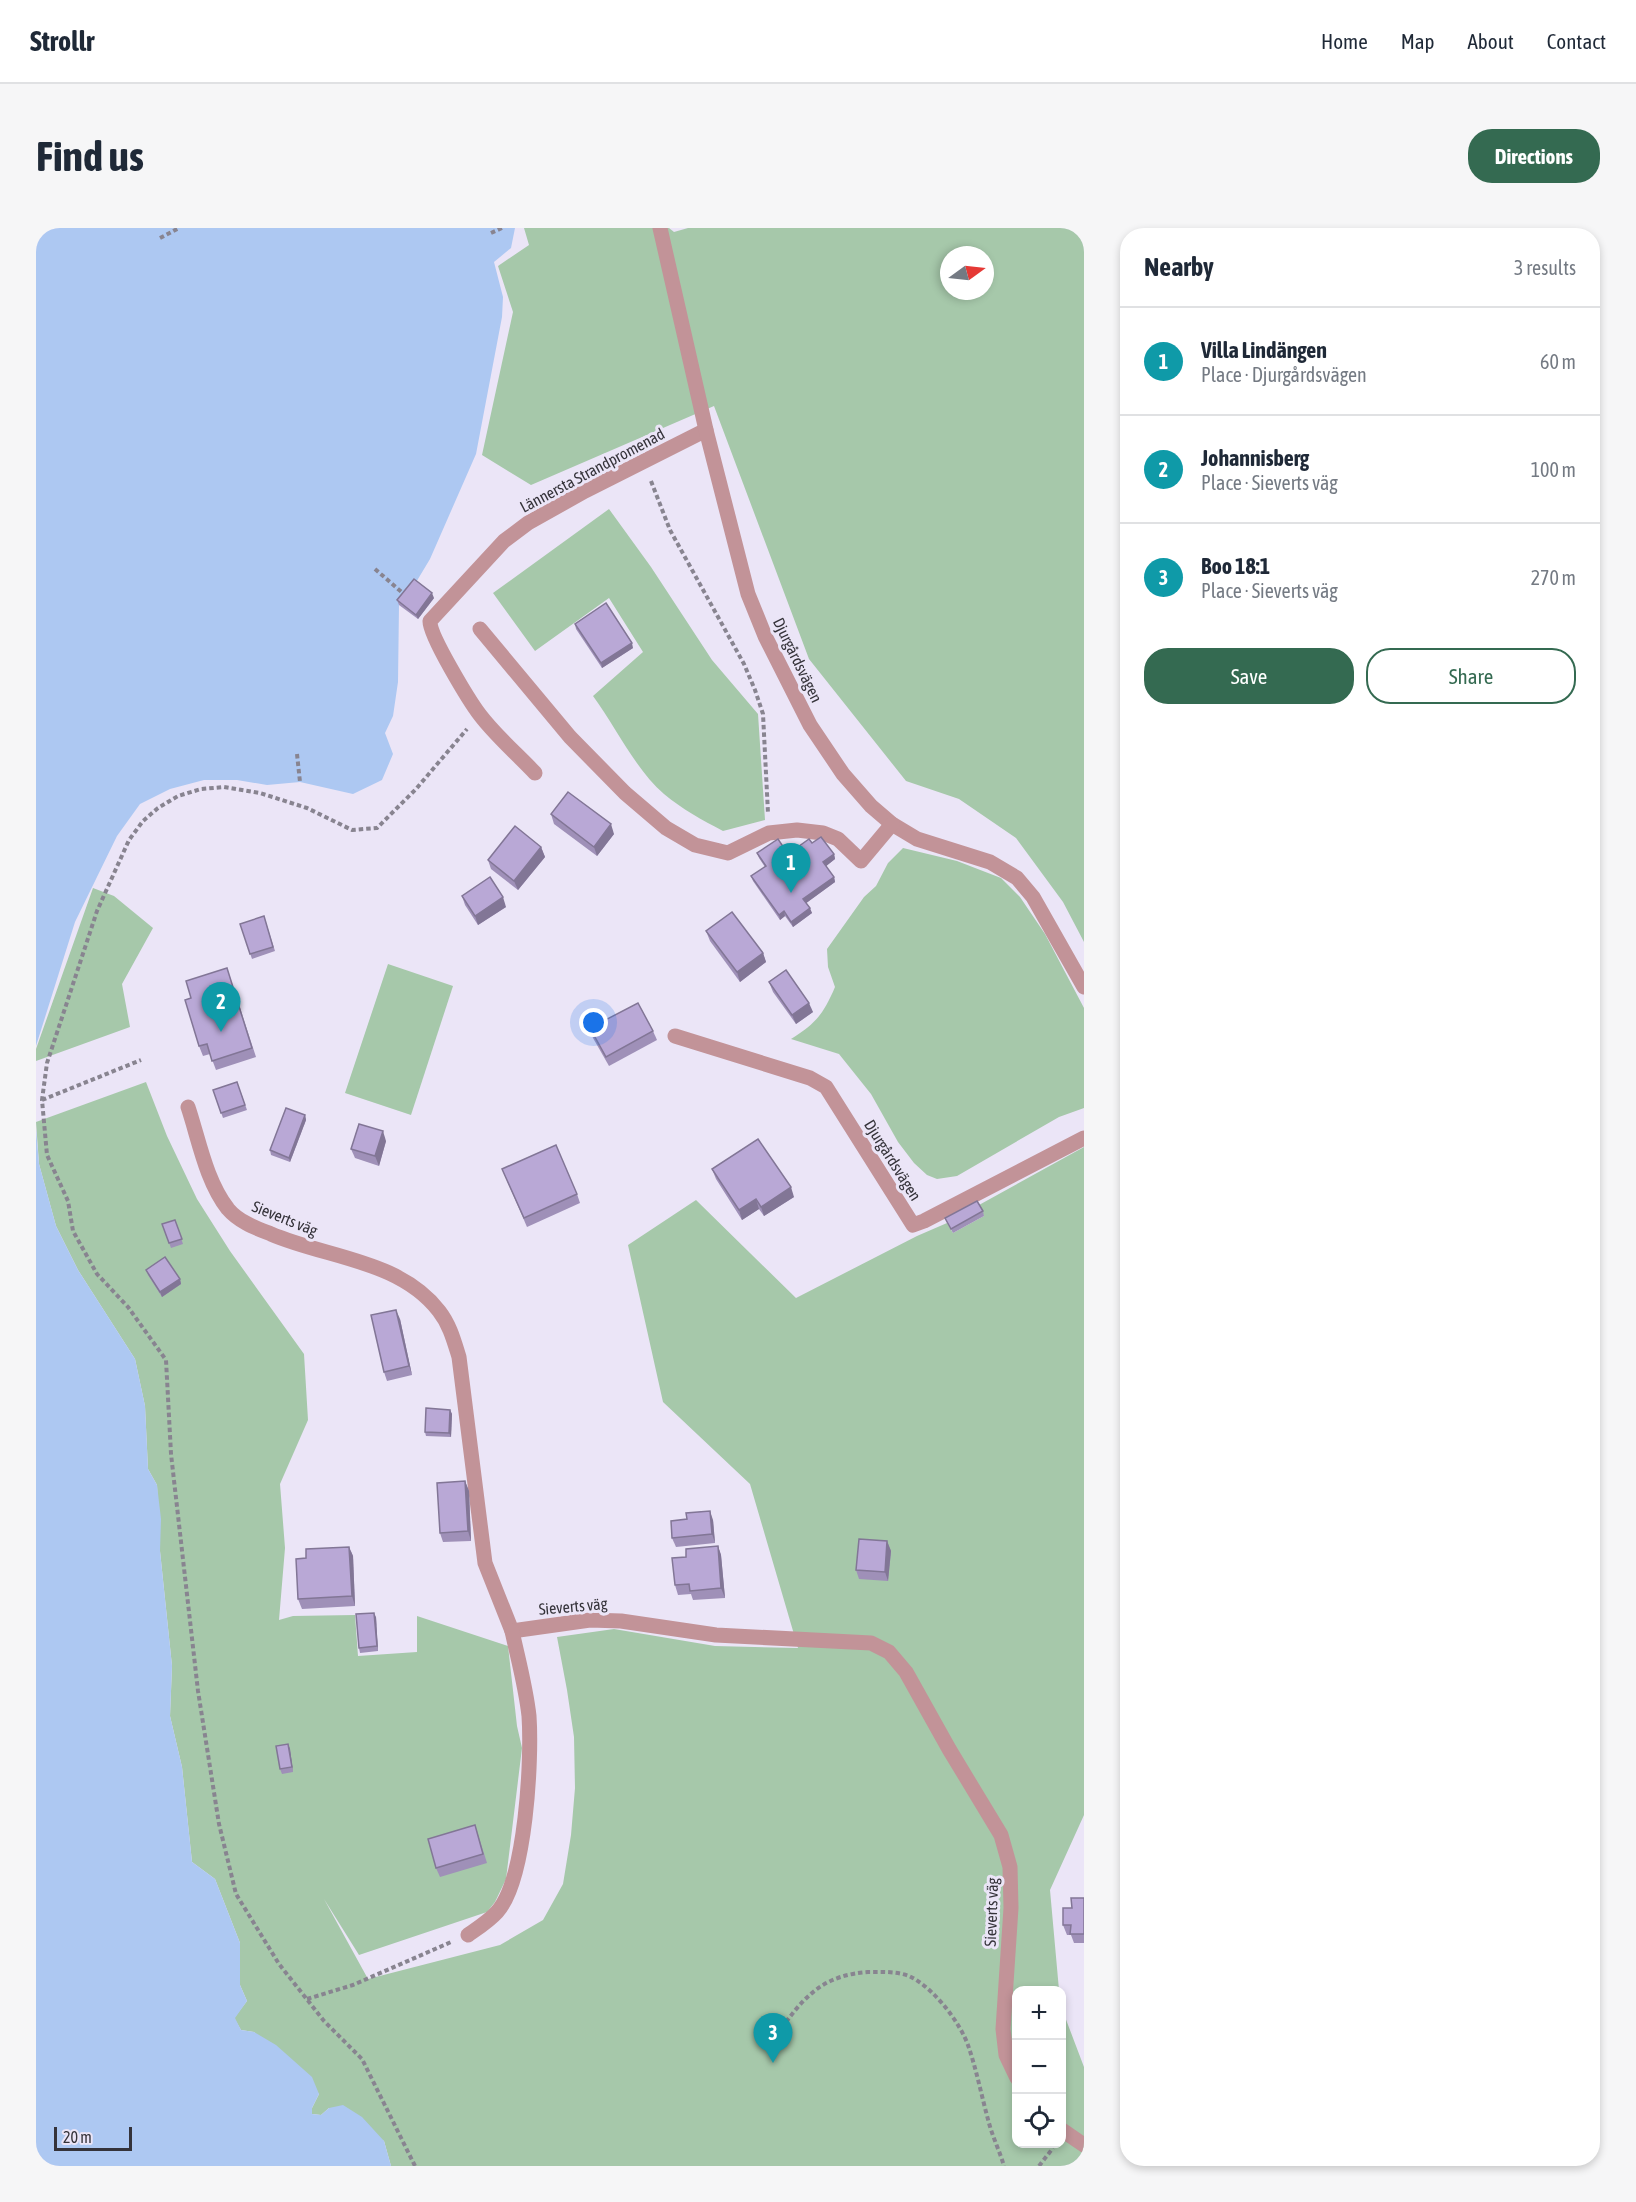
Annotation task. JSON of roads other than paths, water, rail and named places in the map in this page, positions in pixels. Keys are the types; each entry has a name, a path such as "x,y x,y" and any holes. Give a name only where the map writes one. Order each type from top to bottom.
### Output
{"street":[{"name":"Djurgårdsvägen","path":"660,228 706,430 748,594 765,636 810,725 843,774 871,806 892,824 917,839 990,861 1017,878 1033,897 1084,987"},
{"name":"Lännersta Strandpromenad","path":"535,773 480,715 438,644 430,627 430,621 504,541 528,523 585,490 706,430"},
{"path":"480,629 570,737 625,793 666,828 695,845 728,853 769,833 797,830 823,833 838,839 861,861 892,824"},
{"name":"Djurgårdsvägen","path":"675,1035 810,1078 826,1087 913,1225 1084,1138"},
{"name":"Sieverts väg","path":"188,1107 217,1191 229,1210 243,1222 280,1238 400,1276 420,1290 440,1312 452,1333 459,1358 485,1563 512,1631 590,1620 621,1620 716,1635 871,1643 889,1652 906,1672 1001,1835 1011,1877 1004,2029 1006,2055 1012,2068"},
{"path":"468,1935 498,1912 508,1895 522,1850 530,1739 528,1713 512,1631"},
{"path":"1066,2133 1084,2145"}],"water":[{"path":"36,228 515,228 511,248 494,262 503,297 502,317 476,454 430,559 399,605 398,682 393,716 385,733 393,754 382,780 353,794 300,782 267,785 237,780 204,780 170,789 140,804 117,836 75,922 36,1046"},
{"path":"36,1129 39,1164 56,1226 78,1270 135,1359 145,1406 148,1469 157,1485 161,1519 160,1551 172,1666 170,1716 182,1767 192,1862 215,1879 240,1943 240,1985 247,2001 235,2018 241,2030 254,2032 276,2045 312,2077 319,2094 312,2108 312,2114 321,2115 329,2108 343,2105 362,2117 384,2141 391,2166 36,2166"}],"place":[{"name":"Villa Lindängen","path":"791,893"},
{"name":"Johannisberg","path":"221,1032"},
{"name":"Boo 18:1","path":"773,2063"}]}
